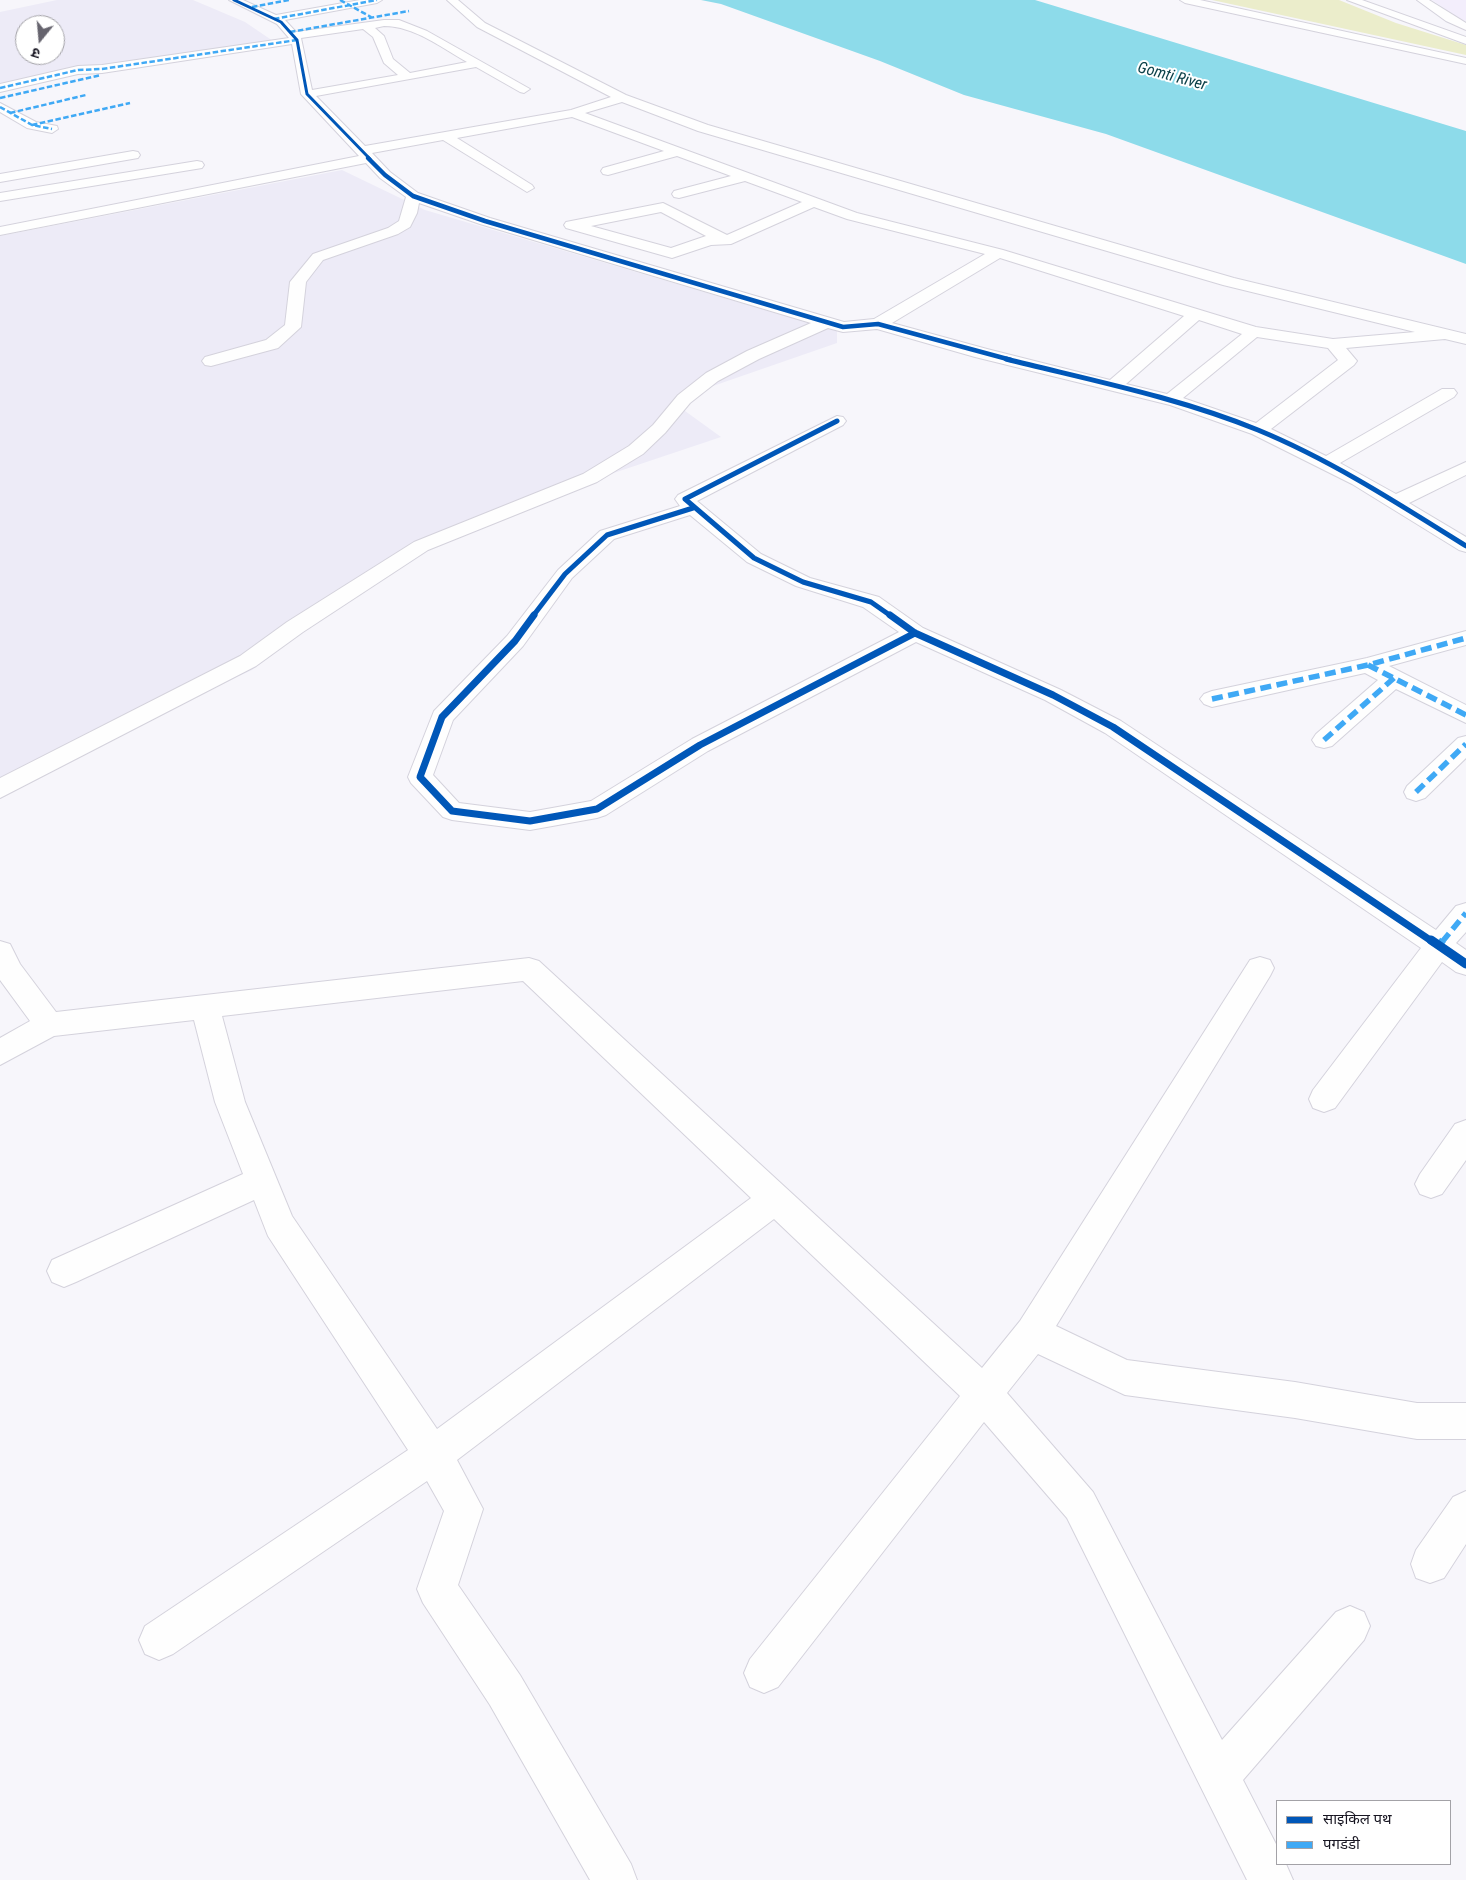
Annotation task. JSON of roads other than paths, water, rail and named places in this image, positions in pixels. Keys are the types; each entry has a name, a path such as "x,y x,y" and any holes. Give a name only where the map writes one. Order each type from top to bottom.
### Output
{"street":[{"path":"234,0 281,22 293,36 307,94 384,175 413,196 485,222 843,327 878,324 981,353 1170,400 1258,430 1359,480 1466,546"},
{"path":"249,7 290,0"},
{"path":"274,19 344,2 376,0"},
{"path":"452,0 481,25 622,98 703,128 1210,277 1466,339"},
{"path":"1185,0 1466,61"},
{"path":"1352,0 1418,26 1466,42"},
{"path":"1422,0 1450,20 1466,27"},
{"path":"344,2 368,21 378,36 388,61 408,78"},
{"path":"0,88 78,70 102,69 293,36 409,11"},
{"path":"1418,26 1450,20"},
{"path":"368,21 399,23 423,33 524,89"},
{"path":"307,94 408,78 476,64"},
{"path":"0,232 366,154 443,135 573,113 622,98"},
{"path":"0,107 32,125 52,129"},
{"path":"573,113 852,216 998,253 1254,332 1333,344 1445,334"},
{"path":"443,135 527,188"},
{"path":"608,172 676,152"},
{"path":"0,178 133,155"},
{"path":"0,198 197,164"},
{"path":"679,194 744,176"},
{"path":"211,361 272,344 293,327 298,282 318,257 393,232 405,224 413,196"},
{"path":"726,240 663,207 571,225 672,252 710,240 726,240 814,202"},
{"path":"878,324 998,253"},
{"path":"1113,386 1196,314"},
{"path":"0,789 248,661 295,627 421,546 590,478 636,450 660,429 684,399 712,377 753,354 827,322"},
{"path":"1170,400 1254,332"},
{"path":"1258,430 1348,361 1333,344"},
{"path":"1326,464 1448,392"},
{"path":"837,421 685,499 693,508 754,558 803,582 871,602 915,633 1053,694 1113,727 1466,964"},
{"path":"1395,502 1466,468"},
{"path":"693,508 607,535 565,574 515,641 442,717 420,777 452,811 530,821 597,809 700,745 915,633"},
{"path":"1212,699 1368,665 1466,638"},
{"path":"1368,665 1466,715"},
{"path":"1324,740 1394,678"},
{"path":"1416,792 1466,744"},
{"path":"1324,1099 1438,946 1466,913"},
{"path":"0,952 9,971 48,1025"},
{"path":"764,1673 1032,1333 1260,968"},
{"path":"0,1052 48,1025 529,969 984,1394 1080,1505 1271,1880"},
{"path":"205,1006 230,1102 280,1225 433,1455 464,1508 437,1589 505,1690 615,1880"},
{"path":"1431,1184 1466,1134"},
{"path":"64,1271 262,1181"},
{"path":"159,1640 433,1455 775,1199"},
{"path":"1032,1333 1125,1377 1295,1400 1416,1421 1466,1421"},
{"path":"1430,1564 1466,1510"},
{"path":"1218,1776 1350,1626"}],"water":[{"name":"Gomti River","path":"701,0 1035,0 1466,131 1466,264 1106,134 964,95 880,61 721,4"}]}
